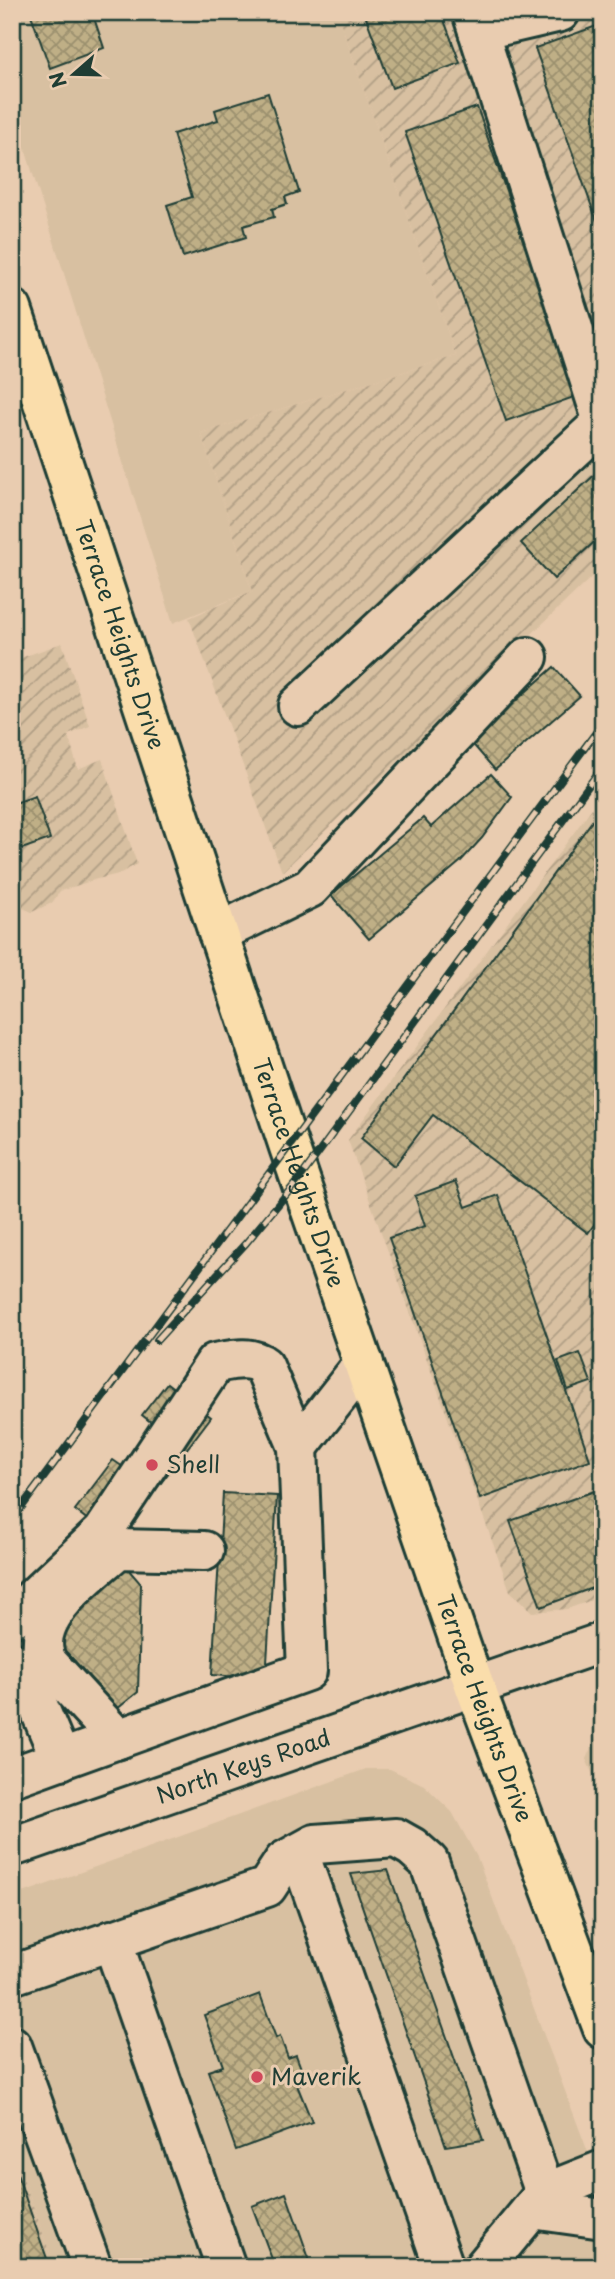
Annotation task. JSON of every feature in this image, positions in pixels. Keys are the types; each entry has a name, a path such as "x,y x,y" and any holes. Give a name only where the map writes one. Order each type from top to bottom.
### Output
{"main road":[{"name":"Terrace Heights Drive","path":"12,309 363,1363 475,1687 603,2029"}],"street":[{"path":"298,705 603,422 588,326 475,22 560,12"},
{"path":"218,933 310,888 528,657"},
{"path":"12,1618 103,1532 215,1363 237,1359 257,1360 264,1366 298,1447 307,1671 12,1777"},
{"path":"298,1447 363,1363"},
{"path":"118,1739 43,1655 42,1640 54,1608 118,1549 204,1551"},
{"name":"North Keys Road","path":"12,1847 603,1642"},
{"path":"12,1662 26,1677 61,1760"},
{"path":"12,1975 267,1887 284,1861 315,1844 396,1838 412,1847 429,1862 538,2201"},
{"path":"299,1853 444,2267"},
{"path":"112,1940 226,2267"},
{"path":"12,2046 92,2267"},
{"path":"484,2267 538,2201 603,2170"},
{"path":"538,2201 603,2219"}],"shaded area":[{"path":"12,12 337,12 456,356 201,433 252,591 173,623 12,107"},
{"path":"337,12 603,12 603,566 282,872 189,618 252,591 201,433 456,356"},
{"path":"62,643 90,726 68,735 78,769 102,759 137,864 119,874 60,891 52,903 32,912 18,906 12,908 12,661"},
{"path":"603,793 603,1596 567,1609 532,1612 510,1591 348,1140"},
{"path":"603,1721 603,1798 586,1759"},
{"path":"366,1769 390,1769 424,1785 452,1812 477,1857 603,2192 603,2265 55,2267 12,2147 12,1897"},
{"path":"12,2147 55,2267 12,2267"}],"building":[{"path":"30,12 92,12 104,48 50,68"},
{"path":"364,12 441,12 460,63 392,88"},
{"path":"602,24 603,27 603,238 535,48"},
{"path":"268,93 299,192 285,197 287,204 272,209 274,217 243,226 246,237 183,257 167,205 192,197 173,134 218,120 215,110"},
{"path":"477,107 577,396 506,421 405,132"},
{"path":"603,467 603,534 554,579 521,543"},
{"path":"554,667 580,696 495,770 470,741"},
{"path":"491,774 512,797 482,838 460,862 369,939 331,895 423,818 431,827"},
{"path":"35,796 50,839 22,849 12,821 12,804"},
{"path":"603,806 603,1212 588,1233 433,1115 394,1166 361,1138"},
{"path":"456,1181 466,1207 498,1195 590,1460 480,1499 389,1238 425,1226 415,1196"},
{"path":"580,1353 591,1382 568,1390 558,1361"},
{"name":"Shell","path":"167,1383 211,1417 116,1542 75,1510 113,1460 126,1469 158,1428 142,1415"},
{"path":"603,1488 603,1584 541,1607 510,1521"},
{"name":"Shell","path":"223,1493 277,1496 266,1679 212,1675"},
{"path":"122,1562 141,1584 138,1692 112,1713 59,1647 61,1616"},
{"path":"388,1870 483,2140 446,2146 351,1874"},
{"name":"Maverik","path":"260,1994 276,2038 280,2036 288,2058 296,2055 306,2082 297,2085 312,2122 236,2150 208,2071 223,2066 204,2015"},
{"path":"12,2160 50,2267 12,2267"},
{"path":"286,2193 312,2267 275,2267 252,2206"}],"railway":[{"path":"12,1520 603,723"},
{"path":"157,1340 246,1243 300,1178 603,766"}],"place":[{"name":"Shell","path":"152,1465"},
{"name":"Maverik","path":"257,2077"}]}
